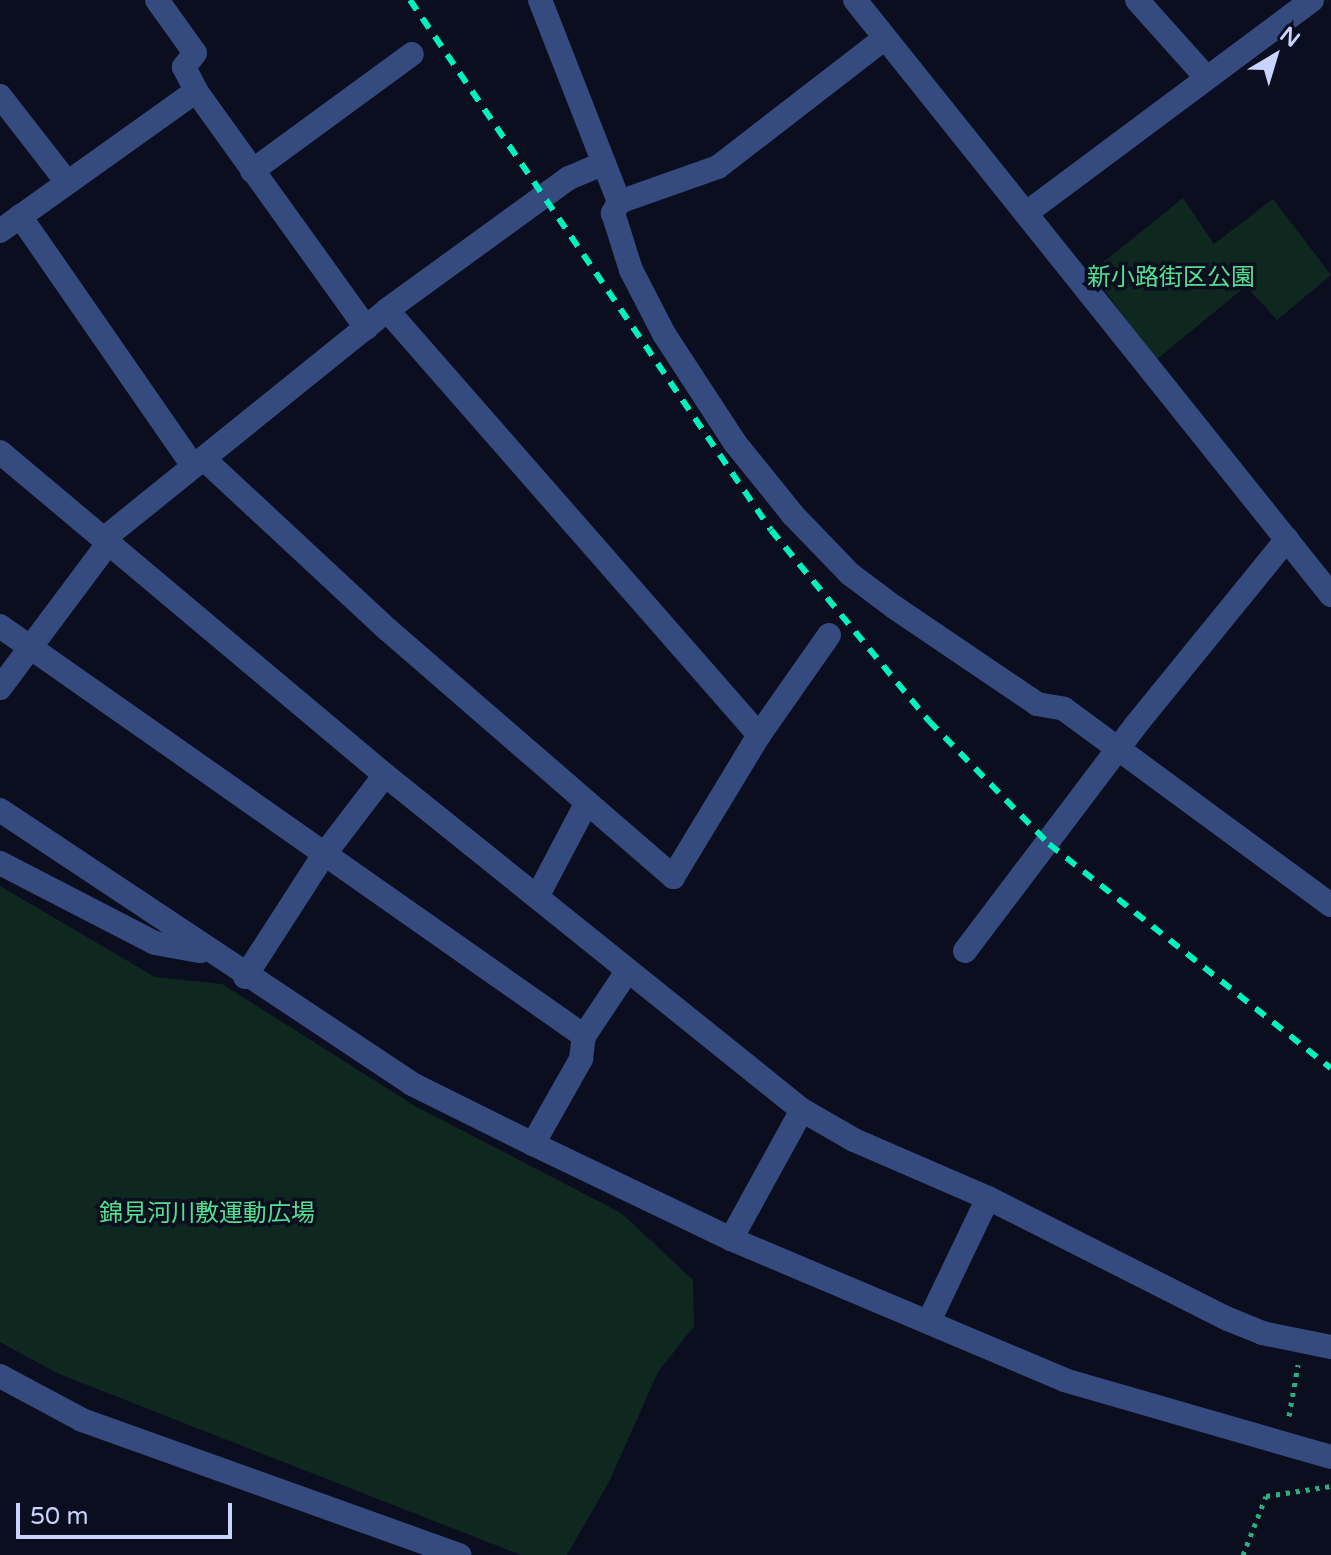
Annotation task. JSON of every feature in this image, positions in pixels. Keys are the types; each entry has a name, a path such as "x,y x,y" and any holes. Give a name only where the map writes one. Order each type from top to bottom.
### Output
{"street":[{"path":"157,0 195,53 184,67 196,91 366,328"},
{"path":"540,0 619,202"},
{"path":"855,0 1029,211 1331,595"},
{"path":"1137,0 1204,75"},
{"path":"1029,211 1204,75 1312,0"},
{"path":"885,38 718,167 619,202 613,213 631,270 664,334 735,443 793,515 850,574 1037,704 1064,709 1331,905"},
{"path":"252,171 412,54"},
{"path":"0,231 196,91"},
{"path":"0,96 67,182"},
{"path":"0,688 108,539 387,310 569,178 604,163"},
{"path":"20,216 198,463 673,877 759,735 829,635"},
{"path":"387,310 759,735"},
{"path":"0,452 108,539 385,775 802,1110 854,1140 988,1198 1228,1319 1262,1333 1331,1347"},
{"path":"965,951 1120,748 1287,539"},
{"path":"0,626 29,650 584,1036"},
{"path":"245,977 323,856 385,775"},
{"path":"537,897 587,802"},
{"path":"0,810 245,977 412,1084 533,1144 731,1239 1091,1389 1331,1457"},
{"path":"0,863 155,943 211,952"},
{"path":"533,1144 581,1059 584,1036 628,970"},
{"path":"731,1239 802,1110"},
{"path":"929,1321 988,1198"},
{"path":"0,1376 82,1420 460,1555"}],"path":[{"path":"1298,1420 1287,1415 1303,1341"},
{"path":"1243,1555 1266,1496 1331,1486"}],"green space":[{"name":"新小路街区公園","path":"1183,198 1214,244 1273,199 1331,275 1277,320 1246,286 1156,360 1091,272"},
{"name":"錦見河川敷運動広場","path":"0,886 155,977 222,984 415,1106 621,1213 693,1280 694,1326 658,1372 609,1482 567,1555 521,1555 59,1374 0,1342"}],"railway":[{"path":"410,0 771,530 929,721 1049,844 1331,1068"}]}
